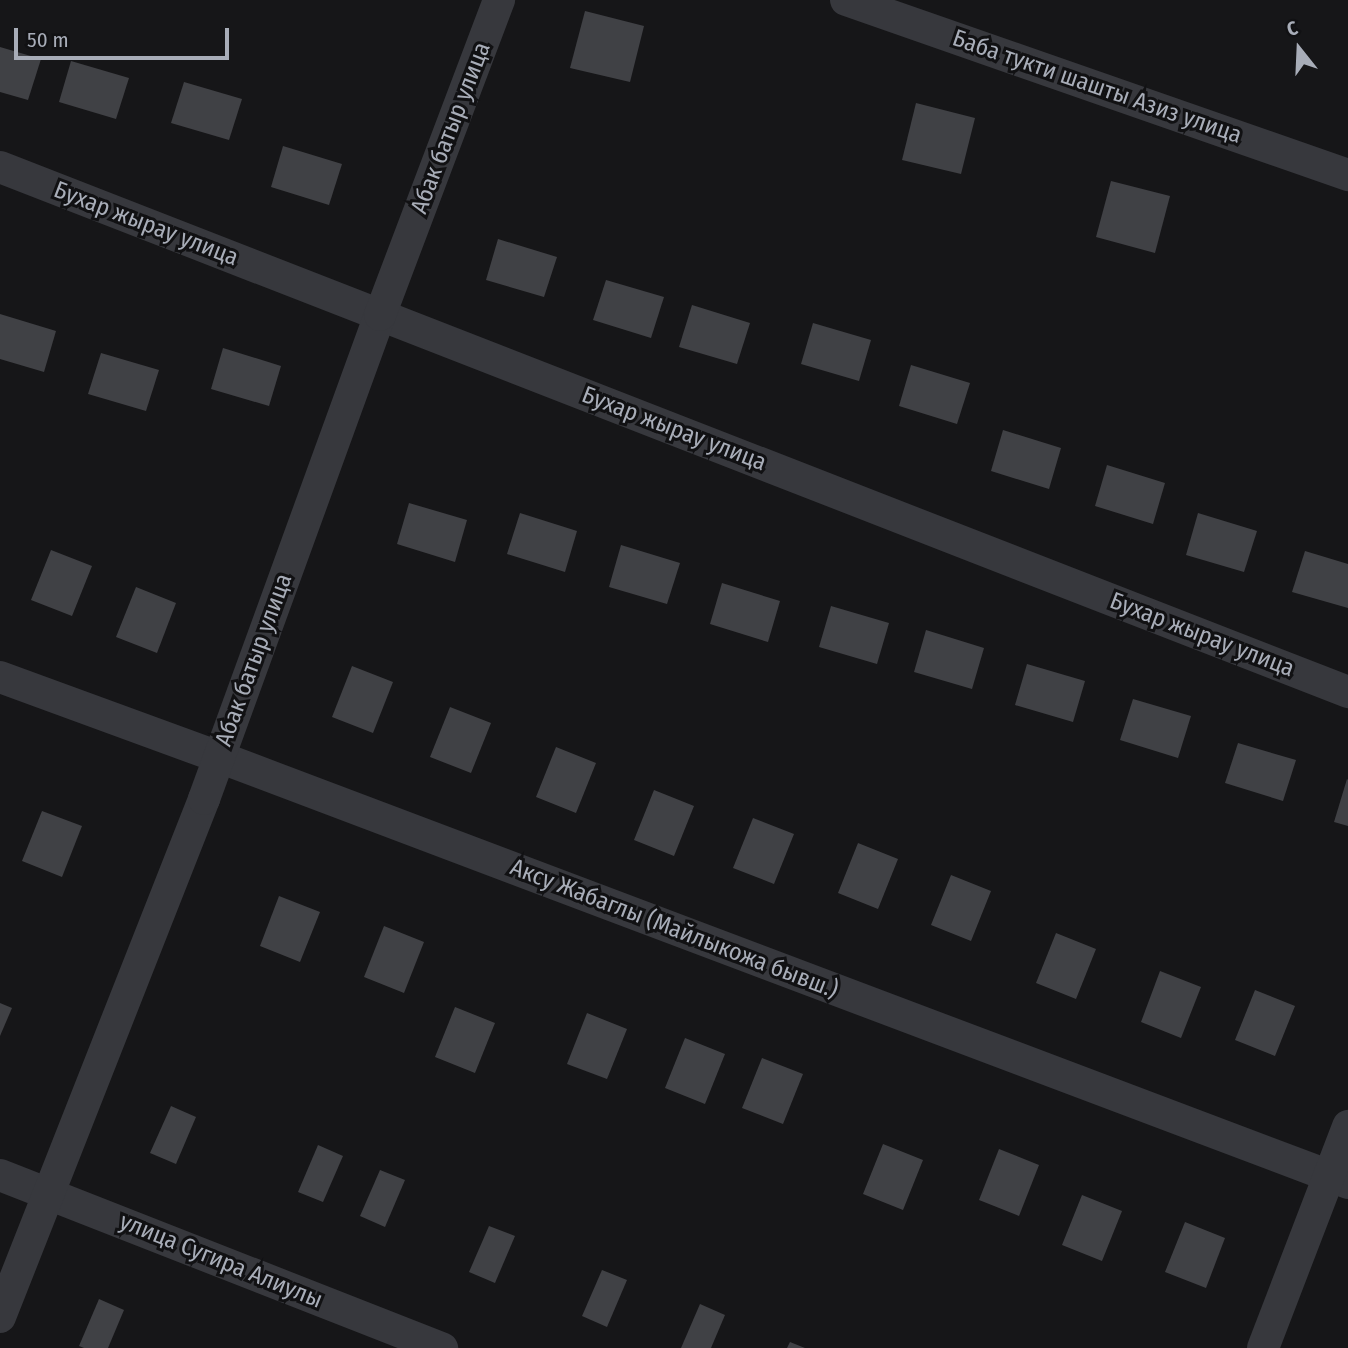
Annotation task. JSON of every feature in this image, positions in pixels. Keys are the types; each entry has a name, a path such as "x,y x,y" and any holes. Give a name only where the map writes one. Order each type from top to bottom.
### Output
{"street":[{"name":"Абак батыр улица","path":"0,1317 219,757 380,315 499,0"},
{"name":"Баба тукти шашты Азиз улица","path":"846,0 1348,175"},
{"name":"Бухар жырау улица","path":"0,167 1348,692"},
{"name":"Аксу Жабаглы (Майлыкожа бывш.)","path":"0,677 219,757 1338,1180"},
{"path":"1263,1348 1338,1180 1348,1126"},
{"name":"улица Сугира Алиулы","path":"0,1175 442,1348"}],"building":[{"path":"585,11 644,26 630,82 570,68"},
{"path":"0,47 41,59 28,100 0,92"},
{"path":"71,61 129,78 116,119 59,102"},
{"path":"184,82 242,99 229,140 171,123"},
{"path":"916,103 975,118 961,174 902,160"},
{"path":"283,146 342,164 329,205 271,187"},
{"path":"1111,181 1170,196 1155,253 1096,237"},
{"path":"498,239 557,257 544,297 486,280"},
{"path":"606,280 664,297 651,338 593,320"},
{"path":"692,305 750,323 737,364 679,347"},
{"path":"0,314 56,331 44,372 0,359"},
{"path":"813,323 871,340 859,381 801,364"},
{"path":"223,348 281,366 269,406 211,389"},
{"path":"101,353 159,370 146,411 88,394"},
{"path":"911,365 970,383 957,424 899,406"},
{"path":"1003,430 1061,448 1049,489 991,471"},
{"path":"1107,465 1165,483 1153,524 1095,506"},
{"path":"409,503 467,520 455,562 397,544"},
{"path":"520,513 577,531 565,572 507,554"},
{"path":"1198,513 1257,531 1244,572 1186,555"},
{"path":"621,545 680,563 667,604 609,587"},
{"path":"51,550 92,566 72,616 31,600"},
{"path":"1305,551 1348,564 1348,608 1292,592"},
{"path":"722,583 780,601 768,642 710,624"},
{"path":"136,587 176,603 157,653 116,637"},
{"path":"831,606 889,623 877,664 819,647"},
{"path":"926,630 984,648 972,689 914,672"},
{"path":"1027,664 1085,681 1073,722 1015,705"},
{"path":"352,666 393,682 373,733 332,717"},
{"path":"1133,699 1191,716 1178,758 1120,740"},
{"path":"450,707 491,723 471,773 430,757"},
{"path":"1238,743 1296,760 1283,801 1225,783"},
{"path":"556,747 596,763 576,813 536,797"},
{"path":"1348,780 1348,826 1334,822"},
{"path":"654,790 694,806 674,856 634,840"},
{"path":"42,811 82,826 62,877 22,861"},
{"path":"753,818 794,834 774,884 733,868"},
{"path":"858,843 898,859 878,909 838,893"},
{"path":"951,875 991,891 971,941 931,925"},
{"path":"279,896 320,912 300,962 260,946"},
{"path":"384,926 424,942 404,993 364,977"},
{"path":"1056,933 1096,949 1076,999 1036,983"},
{"path":"1160,971 1201,987 1181,1038 1141,1022"},
{"path":"1255,990 1295,1006 1275,1056 1235,1040"},
{"path":"0,1003 12,1008 0,1036"},
{"path":"455,1007 495,1023 475,1073 435,1057"},
{"path":"587,1013 627,1029 607,1079 567,1064"},
{"path":"685,1038 725,1054 705,1104 665,1088"},
{"path":"762,1058 803,1074 783,1124 742,1108"},
{"path":"171,1106 196,1117 176,1164 150,1153"},
{"path":"883,1144 923,1160 903,1210 863,1194"},
{"path":"318,1145 343,1156 323,1202 298,1192"},
{"path":"999,1149 1039,1165 1019,1216 979,1200"},
{"path":"380,1170 405,1180 385,1227 360,1216"},
{"path":"1082,1195 1122,1211 1102,1261 1062,1245"},
{"path":"1185,1222 1225,1238 1206,1288 1165,1272"},
{"path":"489,1226 515,1236 495,1283 469,1272"},
{"path":"602,1270 627,1280 607,1327 582,1316"},
{"path":"99,1299 124,1310 108,1348 84,1348 79,1346"},
{"path":"700,1304 725,1315 711,1348 681,1348"},
{"path":"790,1342 805,1348 787,1348"}]}
